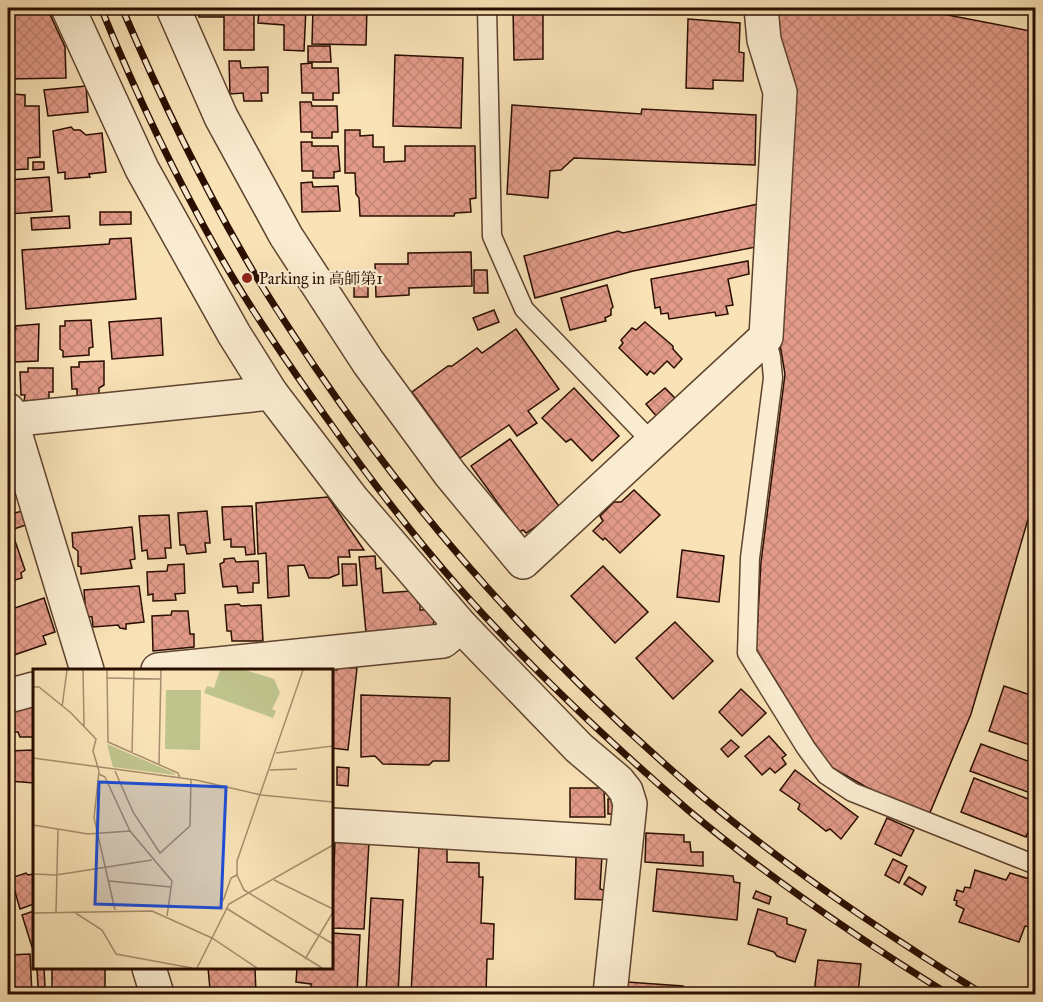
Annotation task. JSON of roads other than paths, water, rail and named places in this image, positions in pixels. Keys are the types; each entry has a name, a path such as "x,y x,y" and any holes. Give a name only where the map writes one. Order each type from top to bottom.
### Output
{"street":[{"path":"68,8 142,168 234,334 271,393 352,499 461,626 571,741 618,781 626,791 630,804 610,994"},
{"path":"173,8 221,117 286,236 375,371 450,474 523,562 766,337 780,92 764,39 761,8"},
{"path":"87,669 9,417 271,393"},
{"path":"168,669 443,641 461,626"},
{"path":"8,696 33,689"},
{"path":"333,825 625,843"},
{"path":"149,969 156,994"}],"lane":[{"path":"487,8 492,236 524,309 652,442"},
{"path":"766,337 773,378 750,558 747,652 806,748 826,775 852,792 1035,865"}],"railway":[{"path":"101,8 157,135 234,280 347,447 450,578 565,698 688,810 750,860 815,907 948,994"},
{"path":"122,8 194,163 260,283 357,427 401,485 494,596 544,649 649,750 737,825 840,901 983,994"}],"place":[{"name":"Parking in 高師第1","path":"247,278"}]}
